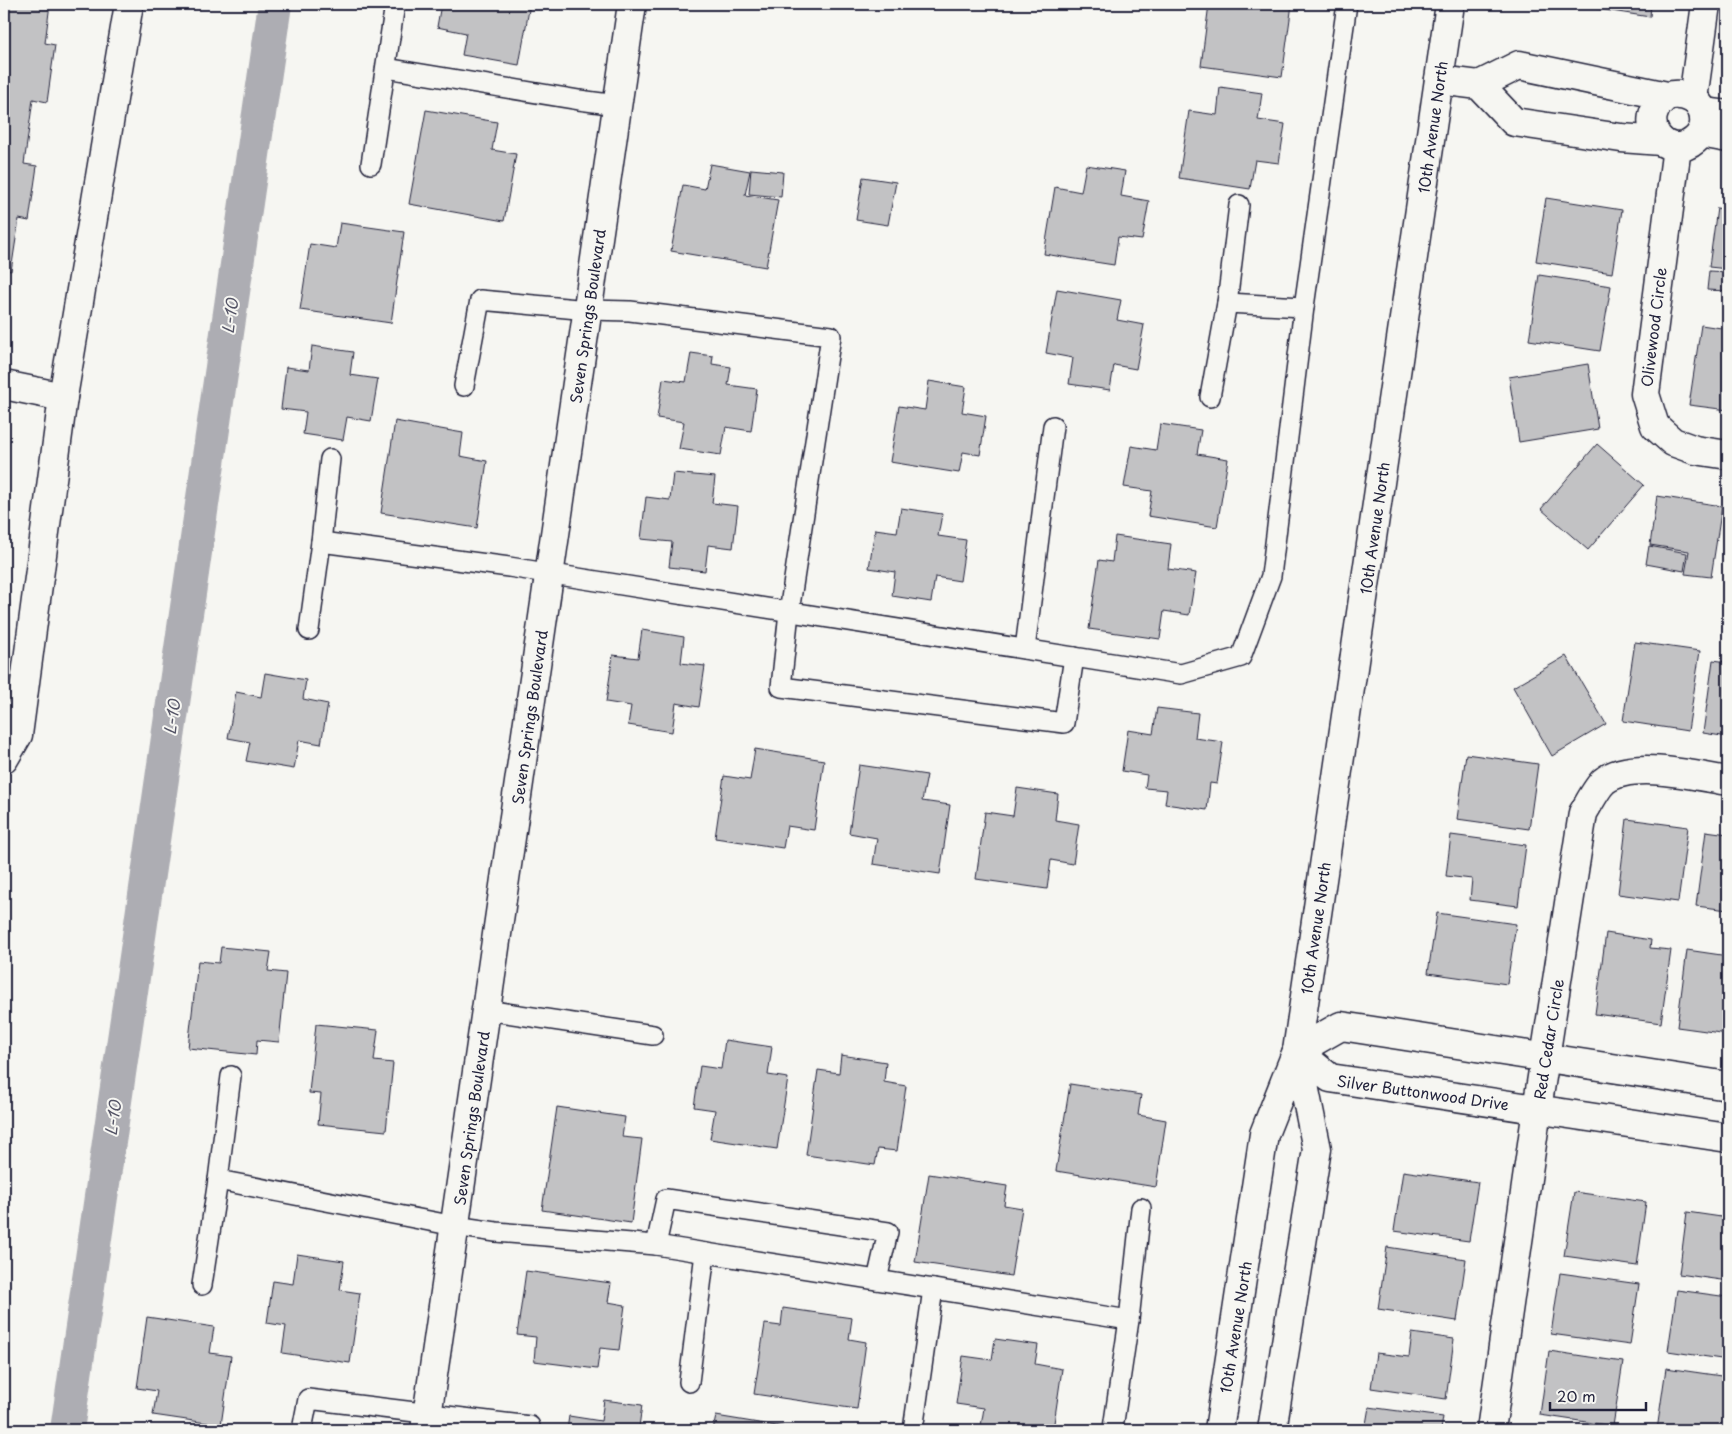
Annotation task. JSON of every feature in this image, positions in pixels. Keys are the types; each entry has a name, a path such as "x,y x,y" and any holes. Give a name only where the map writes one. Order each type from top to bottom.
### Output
{"street":[{"path":"4,759 18,735 63,397 129,4"},
{"name":"Seven Springs Boulevard","path":"426,1422 632,4"},
{"name":"10th Avenue North","path":"1219,1430 1264,1134 1297,1051 1450,4"},
{"path":"1479,85 1514,122 1685,146 1693,142 1698,111 1706,4"},
{"path":"1439,80 1479,85 1519,65 1698,111"},
{"path":"1669,144 1656,135 1652,126 1654,109 1660,101 1698,111 1728,138"},
{"name":"Olivewood Circle","path":"1669,144 1644,394 1655,426 1672,442 1695,450 1728,455"},
{"path":"4,385 63,397"},
{"name":"Red Cedar Circle","path":"1491,1430 1537,1109 1583,813 1604,781 1625,771 1648,769 1728,781"},
{"path":"1297,1051 1341,1026 1728,1086"},
{"name":"10th Avenue North","path":"1272,1430 1317,1149 1297,1051"},
{"name":"Silver Buttonwood Drive","path":"1297,1051 1330,1078 1728,1138"}],"lane":[{"path":"371,164 395,4"},
{"path":"321,542 550,574 1181,674 1241,657 1270,576 1304,307 1347,4"},
{"path":"386,68 617,105"},
{"path":"1210,396 1227,302 1239,205"},
{"path":"464,386 480,300 588,310 630,311 831,336 789,612 781,687 1064,723 1074,657"},
{"path":"1227,302 1304,307"},
{"path":"1025,649 1053,426"},
{"path":"309,630 330,459"},
{"path":"486,1010 653,1035"},
{"path":"202,1285 231,1076"},
{"path":"218,1180 455,1226 496,1232 656,1245 1129,1320"},
{"path":"656,1245 666,1199 888,1232 877,1280"},
{"path":"1113,1428 1129,1320 1141,1208"},
{"path":"689,1382 705,1253"},
{"path":"913,1430 933,1289"},
{"path":"302,1430 308,1399 426,1422 530,1426"}],"building":[{"path":"4,4 50,4 45,43 55,45 47,102 33,99 24,164 37,166 29,221 19,219 11,271 4,270"},
{"path":"441,4 530,4 519,65 462,55 466,33 437,27"},
{"path":"1209,4 1292,4 1282,77 1201,66"},
{"path":"1579,4 1651,4 1650,17 1579,6"},
{"path":"1220,87 1262,93 1258,120 1285,124 1279,163 1255,160 1250,189 1179,178 1189,111 1217,115"},
{"path":"426,110 497,122 492,150 516,154 504,221 409,204"},
{"path":"710,164 750,171 745,195 778,200 766,267 671,251 683,185 705,189"},
{"path":"1086,165 1125,171 1121,196 1149,201 1142,240 1118,237 1114,265 1044,254 1055,187 1081,192"},
{"path":"751,169 783,172 781,197 749,194"},
{"path":"863,177 896,182 888,225 856,220"},
{"path":"1546,198 1622,210 1612,273 1536,261"},
{"path":"1717,208 1728,210 1728,269 1709,267"},
{"path":"340,223 404,232 391,323 300,310 310,244 336,248"},
{"path":"1709,271 1728,272 1728,291 1707,290"},
{"path":"1539,275 1611,286 1600,351 1529,340"},
{"path":"1057,289 1121,300 1117,320 1144,325 1136,369 1114,365 1110,390 1069,384 1073,358 1046,353"},
{"path":"1701,325 1728,329 1728,410 1689,405"},
{"path":"312,346 353,352 350,375 378,379 371,421 347,417 343,440 303,434 306,412 281,409 286,367 309,370"},
{"path":"691,353 713,356 712,364 731,367 728,385 757,389 751,431 726,427 721,455 679,449 684,422 657,418 663,379 686,382"},
{"path":"1588,364 1598,429 1519,442 1509,377"},
{"path":"929,381 966,387 962,412 986,416 980,455 963,452 959,473 890,462 899,406 925,410"},
{"path":"395,421 463,433 460,456 487,461 477,528 381,513"},
{"path":"1160,424 1201,430 1197,454 1228,459 1217,527 1148,516 1152,491 1124,487 1131,446 1156,450"},
{"path":"1597,444 1644,485 1588,550 1541,509"},
{"path":"673,473 715,477 712,503 738,506 733,548 708,545 705,571 669,567 672,542 641,539 646,497 670,500"},
{"path":"1657,496 1722,506 1711,577 1685,574 1689,551 1650,545"},
{"path":"901,508 942,514 938,536 966,540 960,581 935,577 931,602 892,596 895,572 869,568 875,529 897,532"},
{"path":"1115,536 1171,544 1168,569 1196,573 1189,615 1164,611 1160,639 1089,629 1099,560 1112,562"},
{"path":"1649,546 1687,553 1684,571 1646,564"},
{"path":"642,630 684,637 681,663 705,666 699,707 676,703 672,732 628,725 631,706 606,702 613,655 638,658"},
{"path":"1635,642 1700,651 1688,731 1623,721"},
{"path":"1566,656 1606,724 1552,756 1513,687"},
{"path":"1713,660 1728,662 1728,737 1703,733"},
{"path":"265,673 306,680 303,699 328,704 321,744 299,740 294,769 246,761 250,742 228,738 236,692 261,697"},
{"path":"1157,708 1198,713 1195,738 1223,742 1217,784 1210,783 1207,810 1165,804 1167,790 1145,788 1147,775 1122,771 1128,730 1153,734"},
{"path":"755,749 824,760 814,830 787,826 783,848 715,838 724,776 750,780"},
{"path":"1466,754 1538,764 1529,829 1457,819"},
{"path":"859,765 927,775 922,801 950,805 940,874 873,864 877,838 849,833"},
{"path":"1017,788 1058,794 1055,820 1079,824 1073,864 1051,860 1047,889 976,879 985,812 1013,816"},
{"path":"1627,819 1688,827 1678,902 1618,894"},
{"path":"1706,831 1728,834 1728,910 1696,906"},
{"path":"1451,835 1526,845 1518,906 1470,900 1472,879 1446,876"},
{"path":"1437,913 1516,924 1507,984 1428,973"},
{"path":"1606,933 1651,940 1650,948 1671,950 1661,1023 1595,1014"},
{"path":"221,947 271,952 268,971 286,973 279,1042 257,1040 256,1055 188,1048 198,961 219,963"},
{"path":"1687,950 1728,956 1728,1034 1677,1027"},
{"path":"316,1024 378,1030 374,1061 393,1063 386,1131 318,1124 321,1094 309,1093"},
{"path":"725,1040 772,1047 768,1075 788,1078 777,1149 710,1139 715,1110 694,1107 700,1066 721,1069"},
{"path":"841,1055 886,1062 884,1082 906,1086 897,1151 878,1149 875,1165 806,1155 818,1070 839,1073"},
{"path":"1070,1084 1141,1095 1138,1115 1166,1120 1156,1187 1056,1171"},
{"path":"557,1107 625,1117 622,1137 642,1139 631,1223 542,1210"},
{"path":"1403,1171 1478,1182 1469,1241 1394,1231"},
{"path":"929,1174 1007,1186 1004,1205 1022,1208 1011,1276 915,1262"},
{"path":"1574,1192 1646,1202 1637,1266 1564,1256"},
{"path":"1687,1212 1728,1218 1728,1281 1679,1274"},
{"path":"1387,1247 1466,1259 1457,1321 1378,1309"},
{"path":"297,1254 344,1261 340,1290 360,1293 350,1363 282,1353 286,1326 267,1323 273,1281 293,1284"},
{"path":"526,1271 611,1283 608,1302 625,1305 619,1350 600,1348 597,1369 534,1361 536,1337 517,1335"},
{"path":"1560,1273 1639,1284 1630,1345 1551,1334"},
{"path":"1677,1290 1728,1297 1728,1360 1668,1351"},
{"path":"783,1308 852,1318 849,1339 866,1342 857,1409 754,1394 765,1324 781,1326"},
{"path":"147,1317 214,1327 210,1353 231,1356 221,1425 153,1415 157,1391 137,1388"},
{"path":"1412,1333 1454,1339 1446,1399 1371,1388 1376,1353 1409,1357"},
{"path":"995,1339 1038,1345 1035,1364 1062,1369 1053,1430 1008,1430 981,1426 984,1408 956,1404 963,1356 992,1360"},
{"path":"1549,1351 1623,1362 1613,1426 1540,1415"},
{"path":"1666,1368 1728,1377 1728,1430 1657,1430"},
{"path":"604,1400 642,1405 639,1427 662,1430 567,1430 569,1416 601,1421"},
{"path":"1369,1407 1443,1417 1441,1430 1365,1430"},
{"path":"716,1416 783,1427 782,1430 713,1430"}],"waterway":[{"name":"L-10","path":"67,1430 275,4"}]}
